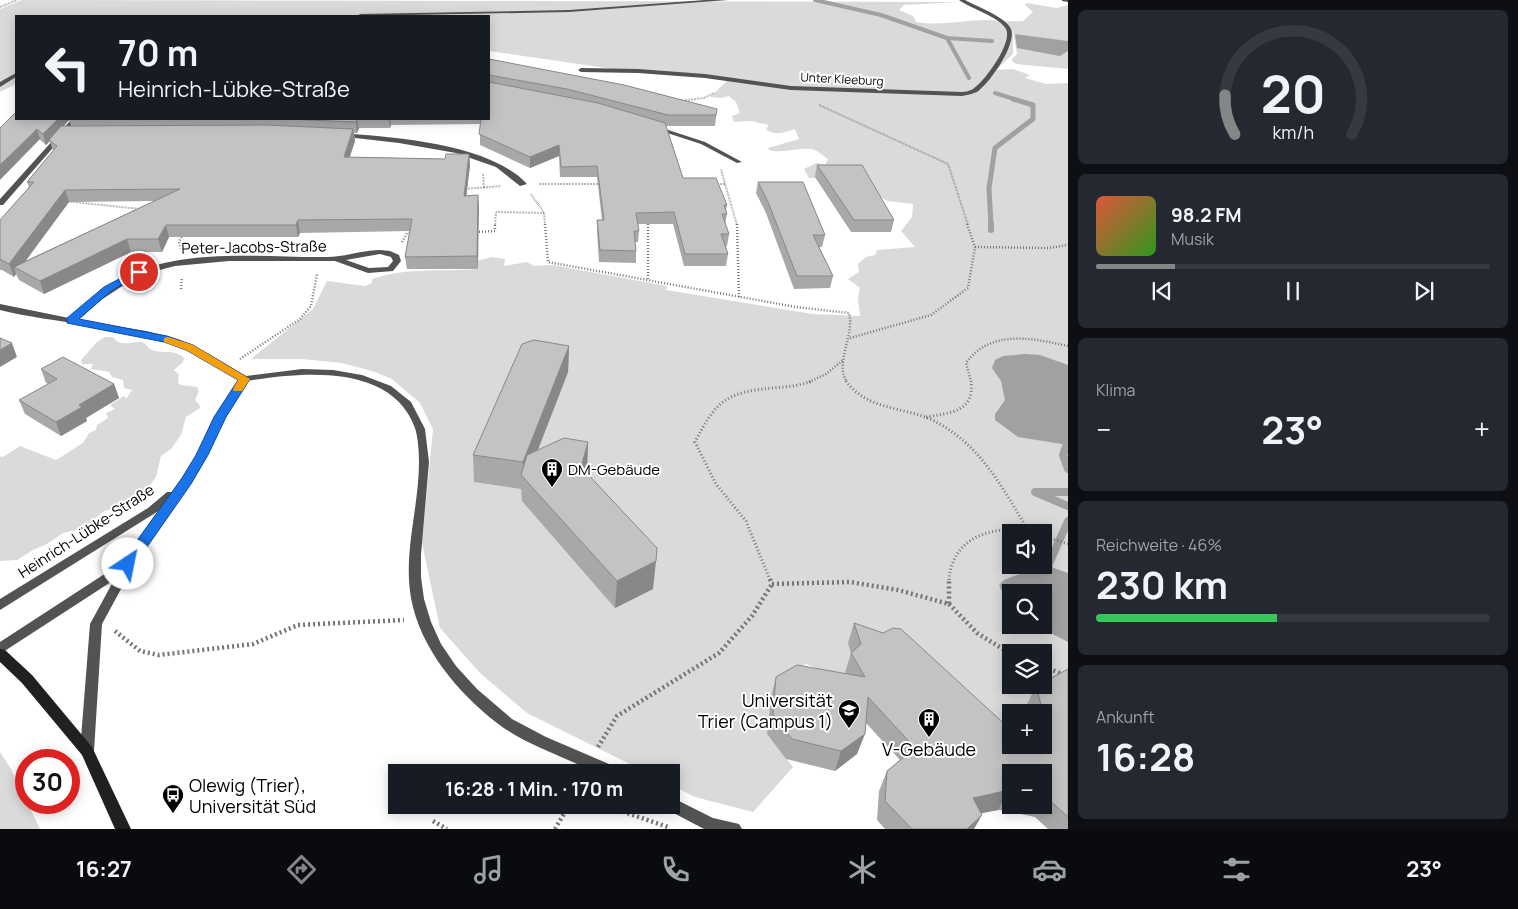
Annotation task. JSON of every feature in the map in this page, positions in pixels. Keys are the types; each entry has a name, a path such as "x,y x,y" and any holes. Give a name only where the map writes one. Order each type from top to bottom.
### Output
{"main road":[{"path":"0,654 27,679 87,751 123,829"}],"street":[{"path":"404,15 579,11 726,0"},
{"name":"Unter Kleeburg","path":"581,70 674,74 791,88 948,96 968,93 976,89 1002,57 1010,34 1006,25 961,0"},
{"path":"1064,0 1068,1"},
{"path":"0,86 15,75"},
{"path":"0,203 73,120"},
{"path":"647,125 703,143 739,162"},
{"path":"62,133 72,133"},
{"path":"334,135 380,138 450,151 496,164 524,184"},
{"name":"Peter-Jacobs-Straße","path":"71,320 88,304 118,282 149,268 183,260 336,259 372,252 395,255 397,262 394,266 383,270 368,270 336,259"},
{"path":"0,307 26,314 114,327 167,339 190,347 244,379 274,373 314,371 348,373 385,386 401,397 421,427 424,461 414,544 414,580 424,619 436,647 483,702 518,730 595,764"},
{"name":"Heinrich-Lübke-Straße","path":"87,751 96,624 128,564 186,481 202,455 220,417 244,379"},
{"name":"Heinrich-Lübke-Straße","path":"0,605 152,511 186,481"},
{"name":"Heinrich-Lübke-Straße","path":"0,649 128,564"},
{"path":"680,809 711,825 734,829"}],"path":[{"path":"0,7 17,0"},
{"path":"791,88 805,98 948,164 975,247 968,288 960,294 931,315 850,338"},
{"path":"673,104 711,95"},
{"path":"723,174 738,228 739,297"},
{"path":"457,189 524,184 607,184"},
{"path":"524,184 544,213 548,262 739,297 824,311 849,313 853,323 844,359 843,374 857,392 884,407 926,417 937,422 974,449 991,470 1024,524"},
{"path":"716,184 725,184"},
{"path":"60,201 149,209"},
{"path":"476,232 496,231 496,212 544,213"},
{"path":"648,213 648,280"},
{"path":"395,255 407,233 417,233"},
{"path":"183,234 179,242 183,260"},
{"path":"975,247 1048,248 1068,245"},
{"path":"224,367 247,356 300,319 311,306 320,259"},
{"path":"926,417 955,412 968,402 974,389 966,363 971,352 984,345 1023,338 1068,346"},
{"path":"772,584 746,521 716,484 695,442 715,407 738,394 818,379 844,359"},
{"path":"949,604 950,568 957,550 963,545 990,532 1002,531"},
{"path":"1052,539 1068,544"},
{"path":"772,584 850,582 898,590 949,604 971,627 1002,648"},
{"path":"589,761 617,716 719,653 752,616 772,584"},
{"path":"128,641 140,651 159,655 252,644 298,625 424,619"},
{"path":"1052,670 1068,676"},
{"path":"556,829 564,814"},
{"path":"631,814 675,829"},
{"path":"433,821 447,829"}],"shaded area":[{"path":"22,0 960,2 904,5 899,10 913,16 916,22 933,24 983,20 1023,21 1033,12 1025,5 1027,3 1057,8 1068,5 1068,69 1016,64 1011,60 1017,54 1013,30 1013,54 996,70 1013,69 1030,75 1025,78 1046,84 1068,83 1068,690 1048,704 1002,704 1002,740 852,656 847,671 838,677 806,664 785,677 767,734 793,767 753,812 695,797 680,790 680,764 630,764 527,713 481,674 440,628 422,543 433,429 420,403 392,379 372,371 342,363 302,359 251,359 313,309 327,281 365,286 372,283 372,279 398,273 476,269 476,261 492,257 505,259 504,266 527,262 534,266 553,265 667,286 666,290 813,314 860,316 858,298 860,288 848,279 859,272 858,264 866,257 875,255 877,250 915,247 901,231 912,217 913,204 887,201 878,195 869,179 809,178 804,169 816,163 825,165 828,159 810,149 769,150 768,148 799,139 795,129 773,133 766,129 769,125 751,121 734,122 732,116 740,113 736,102 729,96 721,98 710,97 729,79 613,69 490,51 490,15 15,15 15,84 0,92 0,9"},
{"path":"1015,34 1068,41 1068,51 1060,56 1017,48"},
{"path":"105,337 113,337 122,343 141,342 154,351 172,352 180,355 184,358 183,362 174,370 179,375 178,383 197,387 199,391 195,400 200,408 186,417 181,435 171,449 161,456 156,477 144,494 124,506 104,511 84,528 63,533 17,560 0,561 0,456 3,457 20,446 56,460 83,443 89,433 96,430 97,425 108,418 106,413 115,409 110,405 124,396 126,399 132,390 124,388 123,380 112,377 109,372 91,369 93,364 82,364 81,360 97,342"},
{"path":"1040,355 1068,365 1068,445 1018,437 995,420 995,414 1005,400 1001,381 992,368 995,360 1003,356"},
{"path":"1052,567 1068,573 1068,642 1052,634 1052,584 1002,584 1002,592 999,585 1004,580 1019,574 1052,574"},
{"path":"0,752 15,777 15,814 33,814 40,829 0,829"}],"building":[{"path":"490,59 624,85 717,109 716,115 668,115 567,89 490,75"},
{"path":"490,82 598,103 665,123 683,178 716,178 727,205 724,205 727,214 722,214 729,234 721,234 728,254 685,254 674,212 636,213 639,231 634,231 636,251 600,250 597,220 604,220 597,166 561,167 559,145 530,157 479,134 481,120 490,120"},
{"path":"15,113 15,120 57,120 43,134 37,129 0,165 0,128"},
{"path":"309,120 357,120 356,122"},
{"path":"267,125 353,129 344,157 445,159 446,154 469,154 464,196 478,195 477,256 405,257 412,219 298,220 296,225 166,225 158,239 127,239 40,281 14,267 180,189 65,190 9,264 0,259 0,220 34,182 27,182 57,146 49,140 61,126"},
{"path":"817,165 862,165 894,220 854,220"},
{"path":"758,182 803,182 825,235 813,235 833,276 797,276 768,202"},
{"path":"0,338 12,343 0,350"},
{"path":"534,340 569,346 523,462 473,455 522,344"},
{"path":"63,357 114,384 79,405 82,407 56,422 19,400 57,379 41,369"},
{"path":"564,438 588,442 581,467 657,548 656,561 617,581 521,475 527,455"},
{"path":"854,623 883,633 893,628 901,629 1002,722 1002,754 1052,754 1052,704 1041,704 1038,694 1052,694 1052,678 1068,669 1068,817 1052,803 1052,764 1002,764 1002,792 973,798 982,815 967,829 912,829 885,801 887,771 915,748 868,697 865,734 841,751 792,739 773,714 776,677 797,665 865,677 851,653 861,644"}],"waterway":[{"path":"815,0 881,15 947,38"},
{"path":"947,38 992,41"},
{"path":"947,38 969,78"},
{"path":"995,93 1017,100"},
{"path":"991,225 989,188 995,148 1033,119 1033,105 1013,99"},
{"path":"991,225 991,230"},
{"path":"1068,441 1063,455 1068,469"},
{"path":"1068,492 1035,492 1068,506"},
{"path":"1052,576 1048,566 1068,521"}],"slow traffic":[{"path":"168,340 190,347 244,379 238,389"}],"place":[{"name":"DM-Gebäude","path":"552,488"},
{"name":"Universität Trier (Campus 1)","path":"849,729"},
{"name":"V-Gebäude","path":"929,738"},
{"name":"Olewig (Trier), Universität Süd","path":"173,814"}],"route":[{"path":"128,564 186,481 202,455 220,417 244,379 190,347 167,339 106,325 71,320 108,289 139,272"}]}
